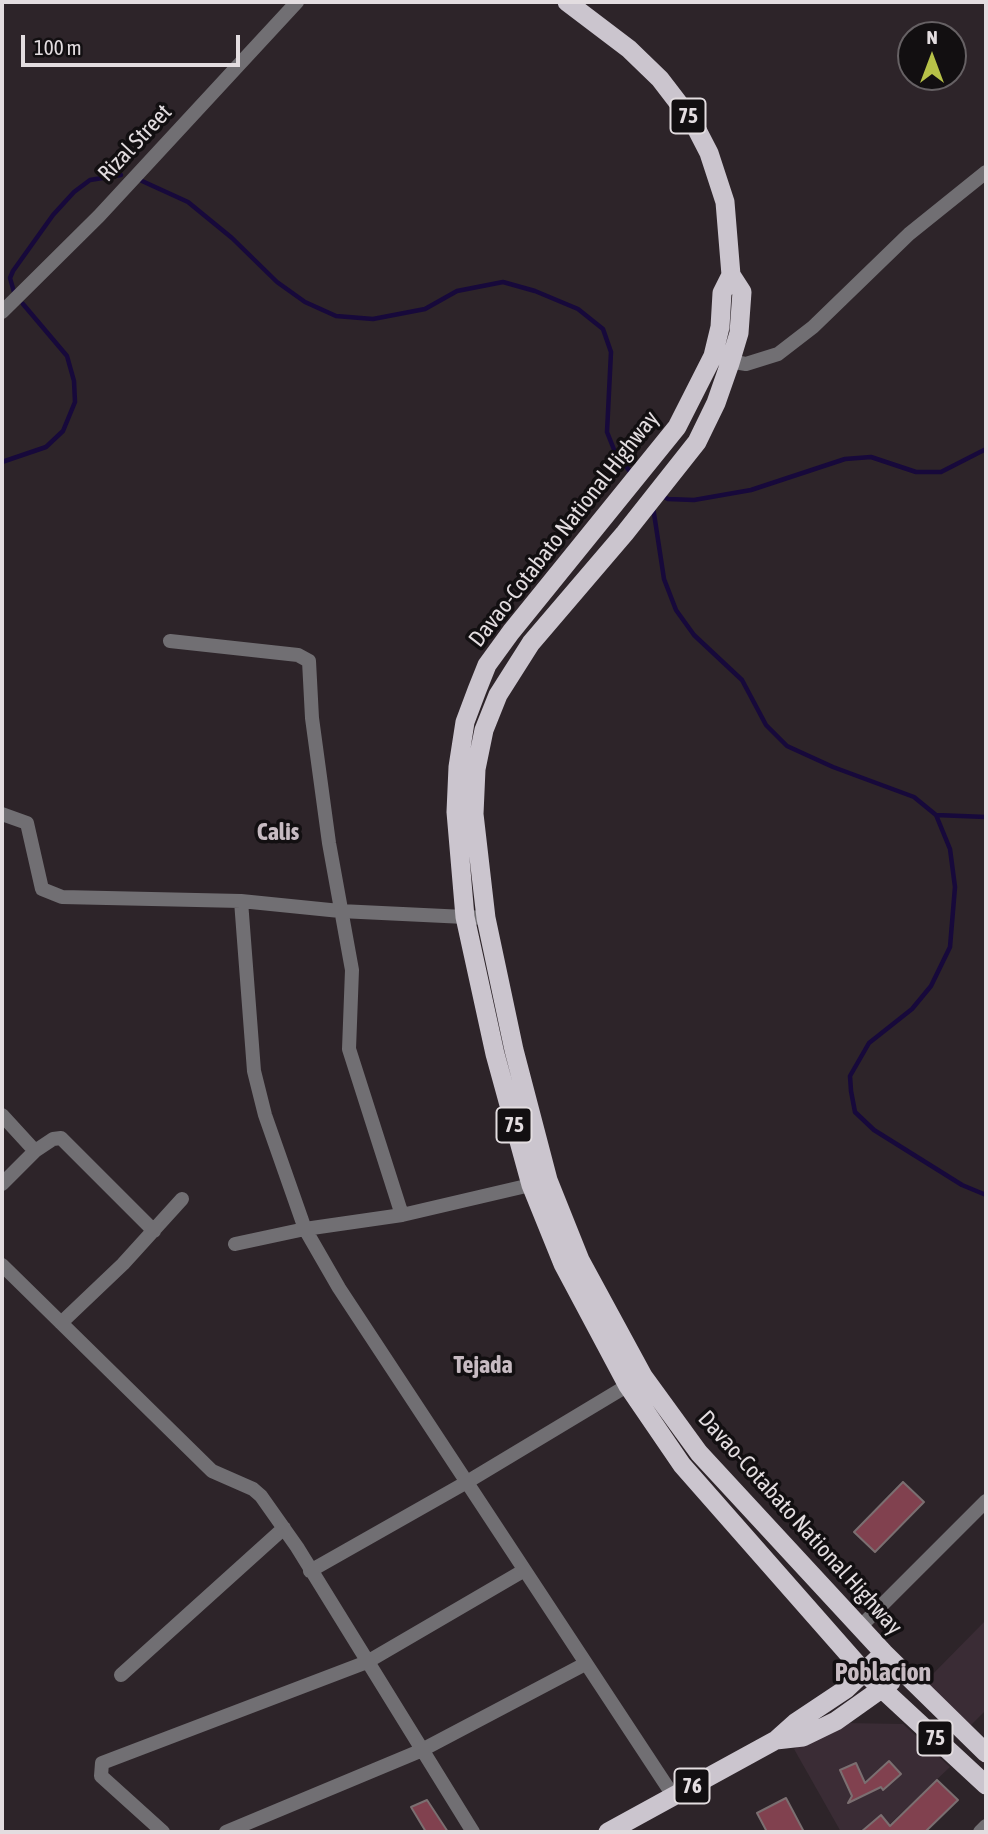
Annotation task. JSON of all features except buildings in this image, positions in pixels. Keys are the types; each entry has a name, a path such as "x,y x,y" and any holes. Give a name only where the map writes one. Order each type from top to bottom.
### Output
{"highway":[{"name":"Davao-Cotabato National Highway","path":"540,1183 486,919 474,814 476,769 484,730 498,695 531,643 675,473 702,432 721,360 722,293 731,275 725,202 709,153 693,122 660,79 629,49 567,2"},
{"name":"Davao-Cotabato National Highway","path":"721,360 677,427 487,665 465,722 458,766 456,812 465,917 495,1054 540,1183 580,1260 635,1381 682,1465 865,1673 986,1784"},
{"name":"Davao-Cotabato National Highway","path":"635,1381 884,1653 986,1753"},
{"name":"76","path":"618,1830 776,1740 865,1673 884,1653"},
{"name":"76","path":"776,1740 803,1737 836,1721 883,1691 902,1671"}],"street":[{"name":"Rizal Street","path":"2,312 99,216 297,2"},
{"path":"721,360 763,361 778,354 813,327 909,234 986,172"},
{"path":"170,641 298,655 309,661 312,718 340,911 352,970 349,1049 402,1215"},
{"path":"2,814 27,823 31,831 37,880 42,889 50,894 241,901 340,911 486,919"},
{"path":"241,901 254,1071 269,1128 305,1229 339,1288 674,1797"},
{"path":"2,1115 35,1151"},
{"path":"2,1184 35,1151 53,1139 65,1140 154,1231"},
{"path":"235,1244 305,1229 402,1215 540,1183"},
{"path":"61,1323 154,1231 182,1199"},
{"path":"2,1265 212,1471 253,1489 261,1496 284,1528 420,1751 473,1832"},
{"path":"310,1571 467,1482 635,1381"},
{"path":"860,1627 986,1501"},
{"path":"121,1675 284,1528"},
{"path":"163,1832 101,1776 102,1763 367,1662 523,1571"},
{"path":"226,1832 420,1751 585,1664"},
{"path":"980,1832 986,1826"}],"shaded area":[{"path":"986,1620 986,1710 970,1726 925,1682"},
{"path":"845,1723 903,1724 950,1767 890,1824 897,1832 841,1832 794,1749"}],"waterway":[{"path":"14,292 10,278 13,271 53,215 74,192 90,180 121,175"},
{"path":"142,181 188,202 232,238 277,282 305,302 336,316 373,319 425,309 457,291 503,282 535,291 578,309 603,329 611,352 607,432 615,452 632,474"},
{"path":"2,462 46,447 63,431 75,402 74,381 67,356 23,304"},
{"path":"661,495 668,499 694,500 751,490 845,459 871,457 916,472 941,472 986,449"},
{"path":"653,507 664,579 676,610 694,635 742,680 766,725 787,746 833,767 914,797 936,815 950,849 955,887 950,947 931,986 912,1009 869,1043 850,1076 851,1091 855,1112 874,1130 962,1185 986,1195"},
{"path":"936,815 986,817"}],"district":[{"name":"Calis","path":"278,832"},
{"name":"Tejada","path":"483,1365"},
{"name":"Poblacion","path":"883,1673"}]}
